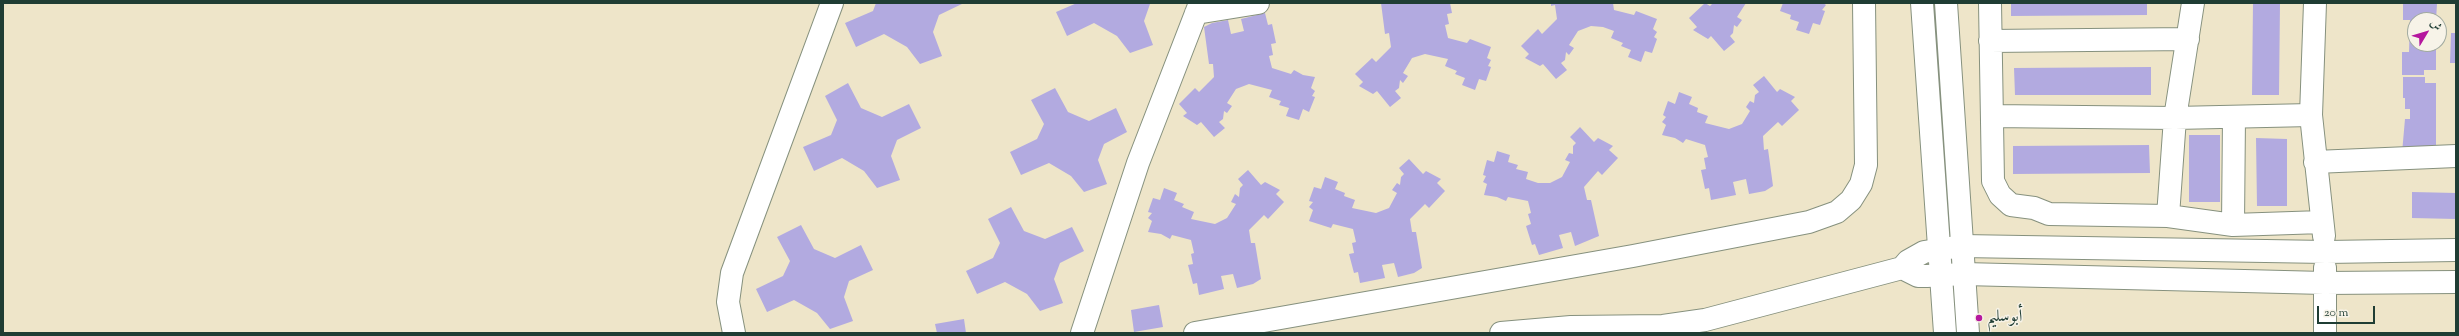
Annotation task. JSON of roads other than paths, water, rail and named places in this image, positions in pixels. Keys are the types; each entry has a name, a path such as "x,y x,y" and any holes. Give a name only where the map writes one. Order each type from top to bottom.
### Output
{"street":[{"path":"734,333 728,302 732,273 832,3"},
{"path":"1082,333 1138,163 1198,8 1258,3"},
{"path":"1196,333 1633,256 1809,222 1837,212 1851,200 1861,184 1866,165 1864,3"},
{"path":"1922,3 1945,333"},
{"path":"1946,3 1968,333"},
{"path":"1990,3 1993,181 2000,195 2011,205 2034,208 2049,214 2168,216 2233,224 2322,222"},
{"path":"2168,216 2175,118 2193,3"},
{"path":"2315,3 2311,115 2326,252 2324,283 2325,333"},
{"path":"1990,41 2188,39"},
{"path":"1992,116 2175,118 2311,115"},
{"path":"2233,224 2234,117"},
{"path":"2315,162 2456,156"},
{"path":"1501,333 1571,327 1684,323 1902,268 1916,256 1940,249 1962,246 2326,252 2456,250"},
{"path":"1902,268 1918,276 1964,274 2324,283 2456,282"}],"place":[{"name":"أبوسليم","path":"1979,318"}]}
